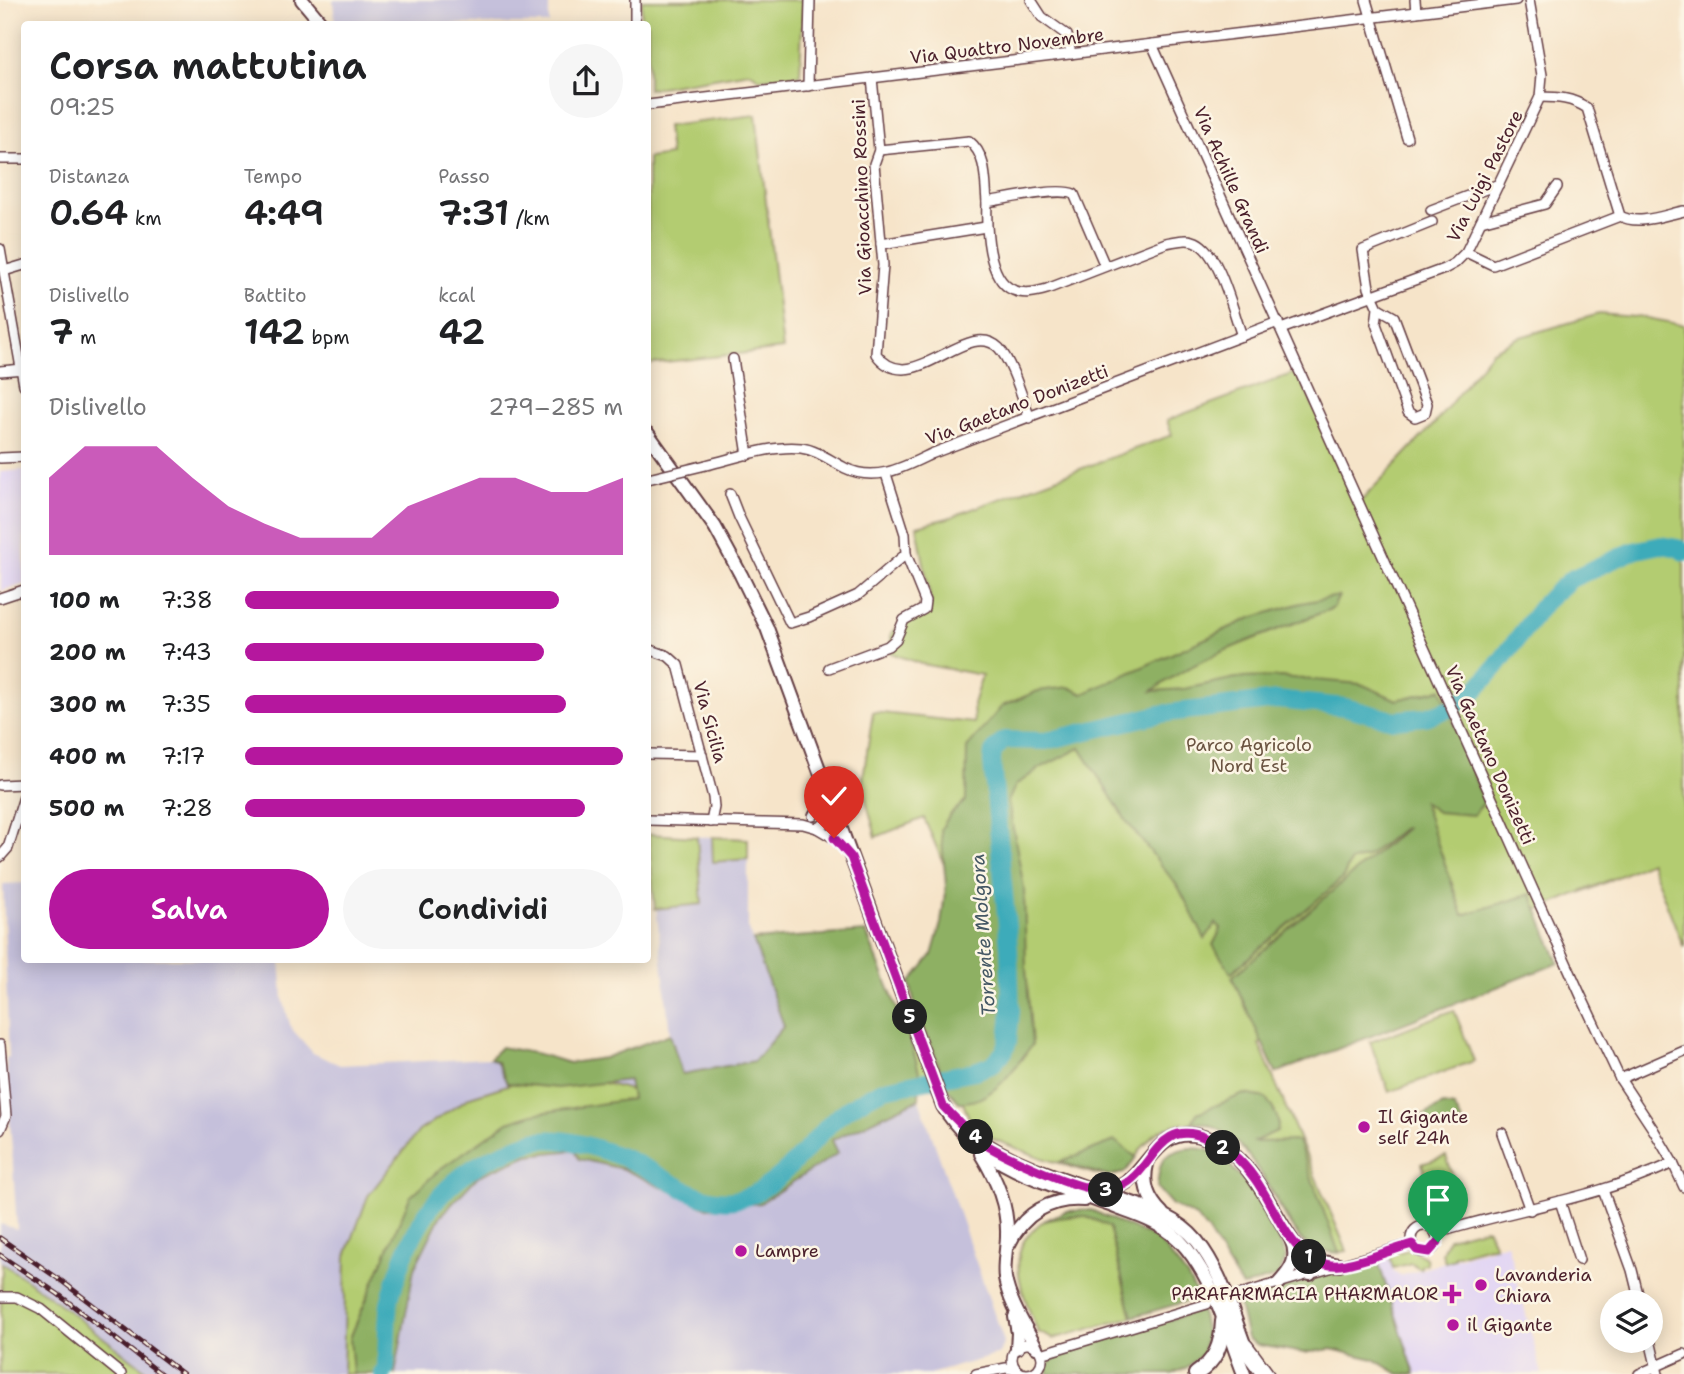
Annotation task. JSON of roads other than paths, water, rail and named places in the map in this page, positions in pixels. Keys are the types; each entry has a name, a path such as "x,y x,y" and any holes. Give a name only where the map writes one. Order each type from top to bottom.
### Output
{"highway":[{"path":"1245,1347 1265,1374"}],"main road":[{"path":"302,0 319,21"},
{"path":"651,438 715,527 767,628 943,1106 991,1169 1001,1195 1007,1223 1005,1280 1038,1351"},
{"path":"943,1106 967,1130 989,1146 1039,1170 1090,1188 1167,1222 1197,1241 1213,1265 1256,1374"},
{"path":"1090,1188 1106,1190 1124,1184 1137,1174 1160,1144 1175,1137 1186,1134 1207,1138 1227,1150 1245,1166 1291,1239 1308,1256 1339,1265"},
{"path":"976,1146 1015,1171 1167,1222"},
{"path":"1149,1159 1145,1175 1146,1189 1151,1200 1200,1266 1244,1374"},
{"path":"1006,1251 1020,1225 1039,1209 1073,1199 1104,1203"},
{"path":"1291,1239 1294,1255 1301,1268 1310,1274"},
{"path":"1279,1283 1291,1269 1294,1255"},
{"path":"1308,1256 1310,1274"},
{"path":"1012,1299 1018,1333 1015,1351"},
{"path":"1196,1374 1206,1367 1216,1353 1222,1337 1223,1321"}],"street":[{"path":"635,0 635,21"},
{"path":"808,86 810,0"},
{"path":"1031,0 1042,17 1067,35 1072,54"},
{"path":"1366,0 1407,138"},
{"path":"1415,0 1416,12"},
{"name":"Via Quattro Novembre","path":"651,105 1516,0"},
{"name":"Via Luigi Pastore","path":"1279,326 1444,269 1466,252 1540,97 1542,75 1529,0"},
{"name":"Via Achille Grandi","path":"1152,44 1279,326"},
{"name":"Via Gioacchino Rossini","path":"872,78 878,150 874,164 881,244 881,306 876,354 883,363 895,370 921,365 976,341 989,343 998,347 1007,361 1030,418"},
{"path":"1540,97 1565,98 1577,101 1587,108 1620,216 1637,221 1684,211"},
{"path":"878,150 969,141 978,148 983,162 987,202 986,227 995,267 1003,282 1012,290 1027,293 1046,289 1166,243 1195,241 1212,255 1242,336"},
{"path":"0,159 21,159"},
{"path":"1431,210 1499,184"},
{"path":"1481,221 1545,204 1557,187"},
{"path":"987,202 1068,191 1074,194 1105,265"},
{"path":"1466,252 1493,265 1620,216"},
{"path":"1378,308 1394,317 1427,404 1424,413 1415,417 1408,412 1376,324 1378,308 1372,295 1363,250 1432,222"},
{"path":"881,244 986,227"},
{"path":"0,248 5,297 21,358"},
{"path":"4,271 21,266"},
{"name":"Via Gaetano Donizetti","path":"651,479 773,450 803,449 815,452 848,470 886,474 931,454 1242,336 1279,326 1620,1079 1673,1163 1684,1188"},
{"path":"1387,355 1405,347"},
{"path":"733,359 748,455"},
{"path":"0,370 21,369"},
{"path":"0,458 21,457"},
{"path":"829,668 888,646 896,639 904,620 924,609 925,601 906,554 905,534 886,474"},
{"path":"730,494 790,623 809,618 858,595 906,554"},
{"path":"0,598 21,591"},
{"name":"Via Sicilia","path":"651,650 668,656 678,665 713,797 711,822"},
{"path":"651,754 702,755"},
{"path":"803,824 813,816 820,804 822,777"},
{"path":"0,785 21,784"},
{"path":"0,857 8,848 21,807"},
{"path":"813,816 821,814 837,817"},
{"path":"817,828 837,817"},
{"path":"651,820 803,824 817,828 834,838 851,857"},
{"path":"0,1045 6,1116 0,1130"},
{"path":"1620,1079 1684,1051"},
{"path":"1502,1133 1530,1210"},
{"path":"1437,1233 1604,1190 1673,1163"},
{"path":"1604,1190 1637,1290"},
{"path":"1560,1201 1580,1260"},
{"path":"1420,1226 1428,1226 1437,1233 1436,1247 1429,1252 1417,1250 1412,1244 1411,1235 1420,1226"},
{"path":"1234,1296 1412,1244"},
{"path":"0,1297 26,1300 41,1309 121,1374"},
{"path":"992,1369 1027,1344 1038,1351 1207,1304"},
{"path":"1015,1351 1012,1363 1016,1370"},
{"path":"976,1374 992,1369 1016,1370 1024,1374 1033,1372 1040,1366 1038,1351"},
{"path":"1639,1374 1657,1370 1684,1354"}],"waterway":[{"name":"Torrente Molgora","path":"383,1374 386,1368 389,1304 411,1241 430,1208 442,1194 455,1181 487,1160 522,1144 550,1140 571,1142 622,1157 694,1194 724,1201 739,1199 753,1194 779,1177 835,1119 865,1098 885,1089 975,1071 992,1065 1004,1052 1008,1042 1011,1011 1009,948 992,762 993,752 1004,740 1046,741 1160,714 1277,700 1345,707 1393,720 1425,717 1452,708 1475,691 1545,602 1571,579 1633,551 1661,545 1684,552"}],"railway":[{"path":"0,1238 63,1282 183,1374"},
{"path":"0,1255 58,1294 161,1374"}],"place":[{"name":"Il Gigante self 24h","path":"1364,1127"},
{"name":"Lampre","path":"741,1251"},
{"name":"Lavanderia Chiara","path":"1481,1285"},
{"name":"PARAFARMACIA PHARMALOR","path":"1452,1294"},
{"name":"il Gigante","path":"1453,1325"}],"park label":[{"name":"Parco Agricolo Nord Est","path":"1249,755"}]}
